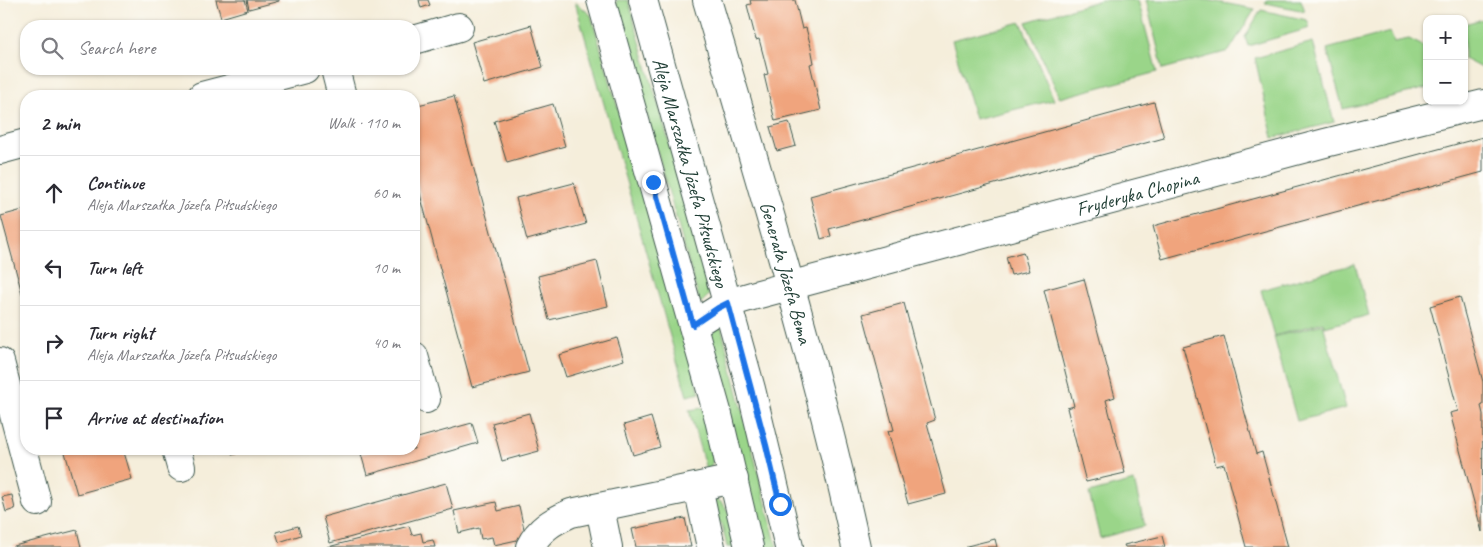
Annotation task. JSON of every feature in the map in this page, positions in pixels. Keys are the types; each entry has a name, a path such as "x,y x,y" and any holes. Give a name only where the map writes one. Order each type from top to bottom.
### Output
{"street":[{"name":"Aleja Marszałka Józefa Piłsudskiego","path":"601,0 693,325 734,479 749,547"},
{"name":"Aleja Marszałka Józefa Piłsudskiego","path":"643,0 766,445 789,547"},
{"name":"Generała Józefa Bema","path":"707,0 791,286 840,476 856,547"},
{"path":"420,38 459,26"},
{"path":"225,90 282,75"},
{"path":"336,75 340,90"},
{"name":"Fryderyka Chopina","path":"693,325 728,303 1325,143 1483,104"},
{"path":"0,150 20,145"},
{"path":"0,362 20,438"},
{"path":"420,378 426,399"},
{"path":"25,455 37,502"},
{"path":"530,547 541,531 554,521 571,513 734,479"},
{"path":"698,487 711,547"},
{"path":"600,508 608,547"}],"green space":[{"path":"617,0 628,0 712,292 701,303 616,4"},
{"path":"1101,0 1138,0 1157,72 1060,98 1026,22"},
{"path":"1146,0 1207,0 1255,9 1229,51 1163,69"},
{"path":"1267,0 1301,0 1305,11 1265,3"},
{"path":"575,2 591,15 700,393 687,396"},
{"path":"1261,10 1307,20 1310,28 1248,46 1245,37"},
{"path":"1483,19 1483,69 1468,61 1468,23"},
{"path":"1021,22 1054,100 975,119 952,40"},
{"path":"1390,32 1394,42 1409,39 1423,46 1423,89 1343,109 1327,49"},
{"path":"1313,42 1334,122 1273,138 1255,58"},
{"path":"1355,264 1369,315 1325,327 1323,322 1274,336 1261,290"},
{"path":"716,323 721,326 777,547 761,547 710,336"},
{"path":"1323,324 1346,408 1297,421 1274,337"},
{"path":"703,408 713,450 711,466 707,473 689,410"},
{"path":"1134,481 1145,526 1100,538 1089,493"},
{"path":"714,499 725,506 731,518 737,547 727,547 722,524 710,513"}],"building":[{"path":"216,0 245,0 248,10 221,18"},
{"path":"247,0 279,0 279,1 249,9"},
{"path":"419,0 428,0 430,5 421,8"},
{"path":"750,0 795,0 802,29 806,28 811,47 814,63 810,64 821,110 775,121 764,75 768,74 759,39 756,40 747,5 751,4"},
{"path":"531,25 543,67 484,84 472,42"},
{"path":"454,96 529,372 472,387 420,194 420,104"},
{"path":"1154,102 1164,138 829,229 831,236 821,239 810,196"},
{"path":"553,104 565,146 507,163 494,121"},
{"path":"789,122 796,146 777,151 770,127"},
{"path":"1483,137 1483,172 1162,259 1153,226"},
{"path":"574,183 586,224 527,240 516,198"},
{"path":"20,211 20,286 1,216"},
{"path":"1023,252 1029,271 1011,275 1006,257"},
{"path":"597,261 608,306 549,320 538,276"},
{"path":"1084,279 1115,397 1106,400 1125,473 1086,482 1067,408 1074,406 1044,290"},
{"path":"1460,297 1483,382 1483,405 1481,406 1483,414 1482,532 1450,413 1458,411 1430,306"},
{"path":"904,303 935,420 927,423 946,494 908,504 888,431 894,430 863,314"},
{"path":"1224,336 1256,454 1262,452 1288,547 1246,547 1224,464 1216,466 1183,347"},
{"path":"617,338 624,360 566,377 559,355"},
{"path":"529,413 539,451 502,461 492,423"},
{"path":"651,417 660,447 633,455 624,425"},
{"path":"472,423 478,443 367,475 361,455 420,455 420,437"},
{"path":"66,455 125,455 132,479 77,494"},
{"path":"446,483 453,509 330,543 323,517"},
{"path":"12,495 15,509 6,512 2,497"},
{"path":"496,502 498,511 519,506 526,538 494,545 492,537 481,539 479,528 459,533 454,511"},
{"path":"685,518 691,547 636,547 632,529"},
{"path":"298,526 301,535 279,542 276,532"},
{"path":"409,526 412,535 421,533 423,542 433,540 435,547 328,547"},
{"path":"77,530 81,547 14,547 14,546"},
{"path":"1162,536 1165,547 1125,547 1124,545"},
{"path":"995,539 997,547 967,547 967,546"}],"route":[{"path":"653,182 693,325 728,303 780,504"}]}
